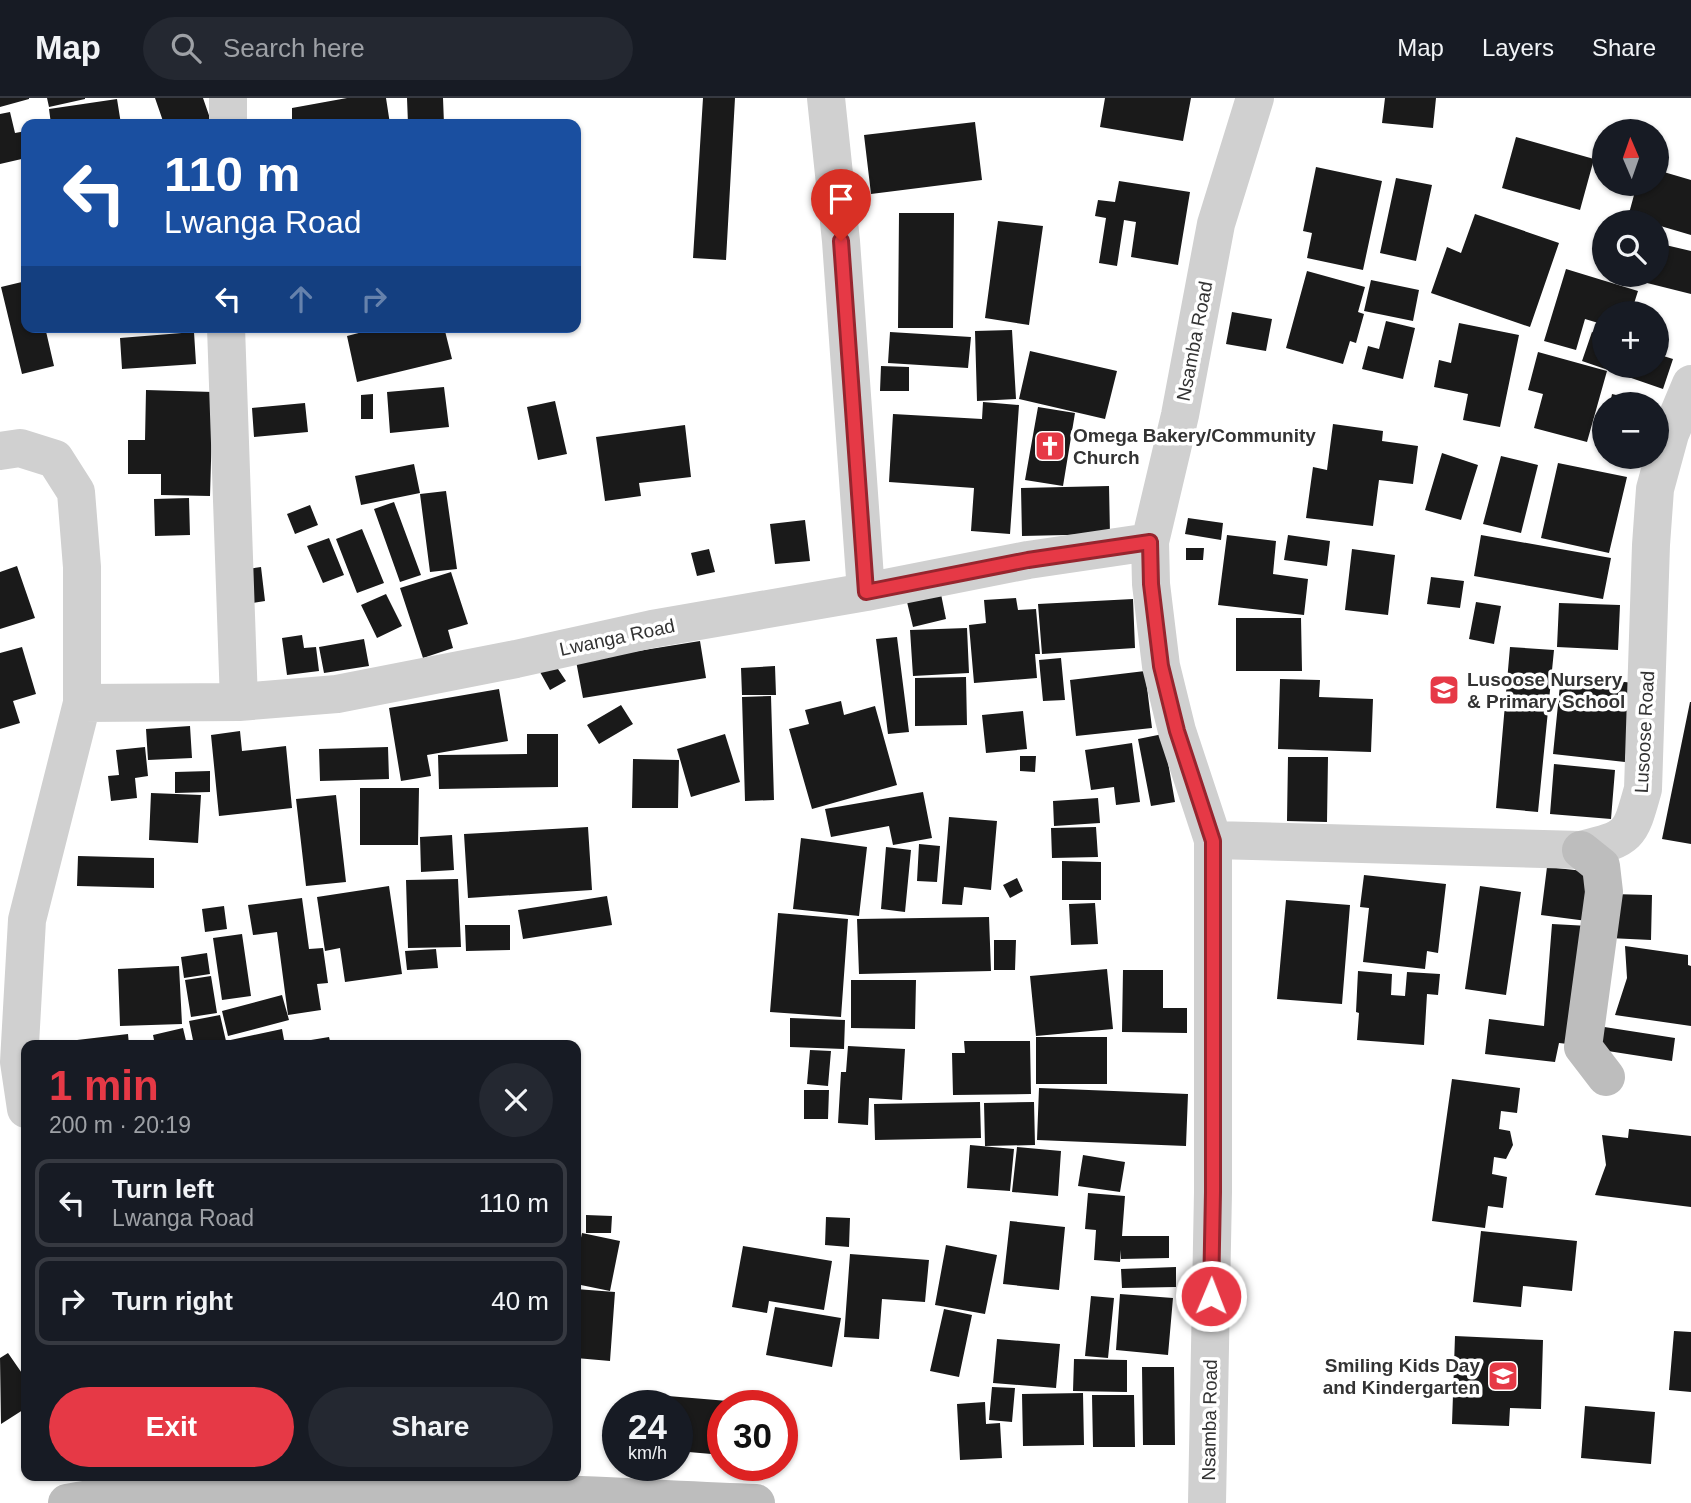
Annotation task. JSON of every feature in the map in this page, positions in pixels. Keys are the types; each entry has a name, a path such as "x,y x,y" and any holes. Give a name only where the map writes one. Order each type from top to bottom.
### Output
{"street":[{"path":"228,98 228,119"},
{"path":"827,98 841,241 866,592"},
{"name":"Nsamba Road","path":"1207,1503 1213,1192 1213,841 1177,731 1161,666 1151,584 1150,542 1180,415 1216,224 1255,98"},
{"path":"226,333 239,702"},
{"name":"Lusoose Road","path":"1213,841 1581,850 1615,842 1633,826 1643,789 1651,545 1656,489 1670,434 1691,384"},
{"path":"0,451 20,448 55,459 76,492 82,567 82,703 27,920 19,1062 21,1075"},
{"name":"Lwanga Road","path":"82,703 239,702 337,694 652,629 866,592 1028,560 1150,542"},
{"path":"1581,850 1601,866 1604,892 1583,1047 1605,1077"},
{"path":"67,1503 115,1484 431,1488 756,1503"}],"building":[{"path":"0,98 29,98 29,99 0,107"},
{"path":"47,98 85,98 85,99 49,107"},
{"path":"155,98 203,98 210,119 162,119"},
{"path":"347,98 386,98 389,119 292,119 292,108"},
{"path":"407,98 443,98 444,119 408,119"},
{"path":"703,98 735,98 726,260 693,258"},
{"path":"1105,98 1191,98 1183,141 1100,127"},
{"path":"1385,98 1436,98 1433,128 1382,123"},
{"path":"117,99 120,119 50,119 49,109"},
{"path":"10,112 15,133 21,132 21,159 0,164 0,114"},
{"path":"975,122 982,180 871,194 864,135"},
{"path":"1516,137 1592,158 1580,210 1502,188"},
{"path":"1316,167 1382,181 1363,270 1307,258 1312,233 1303,231"},
{"path":"1670,174 1691,180 1691,235 1669,229 1669,210 1630,210 1634,196 1670,196"},
{"path":"1396,178 1432,185 1416,261 1380,253"},
{"path":"1119,181 1190,192 1178,265 1131,257 1136,222 1124,220 1117,266 1099,263 1106,218 1095,216 1098,200 1115,202"},
{"path":"899,213 954,213 953,328 898,328"},
{"path":"1475,214 1559,243 1530,327 1431,293 1447,247 1461,253"},
{"path":"998,221 1043,226 1029,325 985,318"},
{"path":"1669,246 1691,251 1691,294 1663,287 1669,287"},
{"path":"1566,269 1592,277 1592,287 1625,287 1638,291 1635,301 1592,301 1592,321 1585,319 1576,350 1544,341"},
{"path":"1307,271 1365,287 1358,312 1364,314 1356,343 1350,341 1343,364 1286,348"},
{"path":"1371,280 1419,290 1413,321 1364,311"},
{"path":"21,282 21,333 46,333 54,366 22,374 1,287"},
{"path":"1232,312 1272,319 1266,351 1226,344"},
{"path":"1386,321 1415,328 1403,379 1362,369 1368,346 1379,349"},
{"path":"1459,323 1519,335 1500,427 1463,420 1468,394 1434,387 1439,360 1451,363"},
{"path":"1012,330 1016,399 977,401 975,331"},
{"path":"890,332 971,337 968,368 888,363"},
{"path":"1592,332 1592,364 1582,361"},
{"path":"194,333 196,364 122,369 120,338"},
{"path":"359,333 446,333 452,359 357,382 347,336"},
{"path":"1030,351 1117,371 1105,419 1019,399"},
{"path":"1538,352 1592,367 1592,378 1605,378 1601,392 1592,392 1592,424 1587,442 1534,428 1543,394 1528,390"},
{"path":"881,366 909,367 909,391 880,391"},
{"path":"1631,378 1667,378 1663,389"},
{"path":"444,387 449,427 390,433 387,392"},
{"path":"146,390 213,392 210,496 161,495 161,474 128,474 128,440 145,440"},
{"path":"373,394 373,419 361,419 361,395"},
{"path":"555,401 567,454 538,460 527,407"},
{"path":"983,402 1019,405 1010,534 971,531 974,488 889,482 893,414 982,419"},
{"path":"305,403 308,432 254,437 252,408"},
{"name":"Omega Bakery/Community Church","path":"1038,407 1075,413 1063,486 1025,480"},
{"path":"1333,424 1383,431 1382,441 1418,446 1413,484 1379,480 1373,526 1306,518 1313,467 1327,470"},
{"path":"685,425 691,477 639,483 641,496 605,501 596,437"},
{"path":"1442,453 1478,465 1461,520 1425,510"},
{"path":"1501,456 1538,465 1521,533 1483,524"},
{"path":"1558,463 1627,477 1609,553 1541,538"},
{"path":"414,464 420,493 361,505 355,476"},
{"path":"1109,486 1110,534 1022,536 1021,488"},
{"path":"446,491 457,569 430,572 420,494"},
{"path":"189,498 190,535 155,536 154,499"},
{"path":"394,502 421,575 400,582 374,509"},
{"path":"310,505 318,525 295,534 287,514"},
{"path":"1188,518 1223,523 1221,540 1185,534"},
{"path":"805,520 810,561 775,564 770,524"},
{"path":"362,529 384,583 357,593 336,539"},
{"path":"1227,535 1276,541 1273,574 1308,579 1304,615 1218,605"},
{"path":"1288,535 1330,541 1327,566 1284,560"},
{"path":"1481,535 1611,558 1603,599 1474,576"},
{"path":"329,538 344,575 323,583 307,546"},
{"path":"1186,548 1204,548 1203,560 1186,560"},
{"path":"709,549 715,572 697,576 691,553"},
{"path":"1352,549 1395,555 1388,615 1345,610"},
{"path":"17,566 35,618 0,629 0,572"},
{"path":"261,567 265,601 246,604 242,570"},
{"path":"451,572 468,624 448,630 453,648 423,658 400,588"},
{"path":"1431,577 1464,581 1460,608 1427,604"},
{"path":"386,594 402,626 377,638 361,605"},
{"path":"941,594 946,619 913,627 907,602"},
{"path":"1016,598 1018,610 1036,609 1040,654 1035,654 1037,678 974,683 969,625 986,623 984,600"},
{"path":"1133,599 1135,648 1042,654 1038,604"},
{"path":"1476,602 1501,606 1494,644 1469,639"},
{"path":"1559,603 1620,605 1618,650 1557,647"},
{"path":"1236,618 1301,618 1302,671 1236,671"},
{"path":"967,628 969,673 913,676 910,630"},
{"path":"302,635 304,648 316,647 319,671 287,675 282,638"},
{"path":"897,637 909,732 888,734 876,639"},
{"path":"364,639 369,666 324,673 319,647"},
{"path":"700,641 706,678 583,698 576,661"},
{"path":"22,647 36,694 13,701 20,723 0,729 0,653"},
{"path":"1510,647 1554,650 1538,812 1496,808"},
{"path":"1061,658 1065,700 1043,701 1039,660"},
{"path":"554,663 566,681 550,690 540,672"},
{"path":"775,666 776,695 742,695 741,668"},
{"path":"1145,671 1152,728 1076,736 1070,680"},
{"path":"1561,675 1634,683 1625,762 1553,754"},
{"path":"966,677 967,725 915,726 915,678"},
{"path":"1280,679 1320,680 1319,697 1373,699 1371,752 1278,749"},
{"path":"499,689 508,741 427,755 431,776 401,781 389,708"},
{"path":"771,696 774,800 745,801 742,697"},
{"path":"841,701 844,715 875,706 897,785 812,809 789,729 809,724 805,710"},
{"path":"1691,702 1691,844 1662,839"},
{"path":"621,705 633,724 599,744 587,725"},
{"path":"1023,711 1027,749 986,753 982,715"},
{"path":"190,726 192,758 148,760 146,729"},
{"path":"240,731 242,751 286,746 292,808 219,816 211,735"},
{"path":"527,734 558,734 558,787 439,789 438,755 527,754"},
{"path":"725,734 740,782 691,797 677,749"},
{"path":"1163,734 1175,802 1151,806 1138,739"},
{"path":"1132,743 1140,802 1116,805 1114,787 1091,790 1085,750"},
{"path":"145,747 148,776 135,778 137,798 111,801 108,776 119,775 116,750"},
{"path":"388,747 389,779 320,781 319,749"},
{"path":"1020,756 1036,756 1035,772 1020,771"},
{"path":"1288,757 1328,757 1327,822 1287,821"},
{"path":"633,759 679,760 678,808 632,808"},
{"path":"1554,764 1615,770 1611,819 1550,814"},
{"path":"210,771 210,792 175,793 175,772"},
{"path":"360,788 419,788 418,845 360,845"},
{"path":"923,792 932,838 893,845 889,826 831,837 825,809"},
{"path":"151,793 201,795 198,843 149,840"},
{"path":"336,795 346,882 306,886 296,799"},
{"path":"1098,798 1100,823 1054,826 1053,801"},
{"path":"949,817 997,821 991,890 964,887 962,905 942,904"},
{"path":"588,827 592,890 468,898 464,834"},
{"path":"1096,827 1098,857 1052,858 1051,828"},
{"path":"452,835 454,870 421,872 420,837"},
{"path":"801,838 867,847 859,916 793,909"},
{"path":"919,844 940,846 937,882 917,881"},
{"path":"886,847 911,850 905,912 881,909"},
{"path":"78,856 154,858 154,888 77,886"},
{"path":"1062,861 1101,862 1101,900 1062,900"},
{"path":"1547,867 1593,872 1587,921 1541,915"},
{"path":"1364,875 1446,884 1438,953 1427,951 1425,969 1363,962 1369,908 1360,907"},
{"path":"1017,878 1023,891 1010,898 1003,885"},
{"path":"458,879 461,947 408,948 406,880"},
{"path":"389,886 402,974 345,982 340,948 325,951 317,897"},
{"path":"1480,886 1521,892 1506,995 1465,989"},
{"path":"1611,894 1652,895 1651,940 1609,938"},
{"path":"607,896 612,925 523,939 518,910"},
{"path":"302,898 309,949 323,948 328,983 317,984 321,1010 288,1015 277,932 253,935 248,905"},
{"path":"1286,900 1350,905 1342,1004 1277,999"},
{"path":"1095,903 1098,944 1071,945 1069,904"},
{"path":"224,906 227,929 205,932 202,909"},
{"path":"778,913 848,919 841,1017 770,1012"},
{"path":"989,917 991,971 859,974 857,919"},
{"path":"1552,924 1589,926 1577,1045 1559,1043 1555,1062 1485,1054 1489,1019 1544,1026"},
{"path":"465,925 510,925 510,950 466,951"},
{"path":"242,934 251,996 222,1000 213,938"},
{"path":"994,940 1016,940 1015,970 994,970"},
{"path":"1625,946 1688,955 1688,965 1691,966 1691,1026 1615,1015 1627,978"},
{"path":"436,949 438,968 407,970 405,951"},
{"path":"207,953 210,974 184,978 181,957"},
{"path":"179,966 182,1024 120,1026 118,969"},
{"path":"1107,969 1113,1029 1036,1036 1030,976"},
{"path":"1123,970 1163,970 1163,1008 1187,1008 1187,1033 1122,1032"},
{"path":"1358,971 1392,974 1391,995 1405,996 1407,972 1440,974 1438,995 1427,994 1424,1045 1357,1040"},
{"path":"211,976 217,1013 191,1017 185,980"},
{"path":"851,980 916,980 915,1029 851,1028"},
{"path":"282,995 289,1020 228,1036 222,1011"},
{"path":"220,1015 226,1040 193,1040 189,1021"},
{"path":"790,1018 845,1020 844,1049 790,1047"},
{"path":"1598,1026 1675,1038 1672,1061 1595,1049"},
{"path":"183,1028 186,1040 154,1040 153,1035"},
{"path":"282,1029 284,1040 231,1040"},
{"path":"128,1034 129,1040 77,1040"},
{"path":"1036,1037 1107,1037 1107,1084 1036,1084"},
{"path":"964,1041 1030,1041 1031,1094 953,1095 952,1053 965,1053"},
{"path":"848,1046 905,1049 902,1100 869,1098 868,1125 838,1123 841,1072 846,1072"},
{"path":"810,1050 831,1051 828,1086 807,1084"},
{"path":"1452,1079 1520,1088 1517,1113 1501,1111 1499,1129 1510,1131 1513,1145 1506,1159 1494,1157 1492,1174 1507,1177 1503,1208 1488,1206 1485,1228 1432,1221"},
{"path":"1039,1088 1188,1094 1186,1146 1037,1140"},
{"path":"804,1090 829,1090 828,1119 804,1119"},
{"path":"980,1102 981,1138 875,1140 874,1104"},
{"path":"1034,1102 1035,1145 985,1146 984,1103"},
{"path":"1629,1129 1691,1136 1691,1207 1595,1195 1606,1165 1602,1135 1628,1138"},
{"path":"970,1145 1014,1149 1010,1191 967,1188"},
{"path":"1017,1147 1061,1151 1058,1196 1012,1192"},
{"path":"1083,1155 1125,1162 1120,1192 1078,1186"},
{"path":"1088,1193 1125,1196 1122,1236 1169,1236 1169,1258 1121,1259 1121,1250 1120,1262 1094,1260 1096,1230 1085,1229"},
{"path":"586,1215 612,1216 611,1233 586,1233"},
{"path":"826,1217 850,1218 849,1247 825,1245"},
{"path":"1010,1221 1065,1227 1059,1290 1003,1284"},
{"path":"1481,1231 1577,1241 1572,1291 1523,1286 1521,1307 1473,1302"},
{"path":"582,1233 620,1241 610,1291 581,1285"},
{"path":"946,1245 997,1255 985,1314 935,1305"},
{"path":"743,1246 832,1261 824,1310 769,1301 767,1313 732,1307"},
{"path":"850,1254 929,1260 925,1302 882,1299 879,1339 844,1337"},
{"path":"1176,1267 1176,1287 1122,1288 1121,1269"},
{"path":"581,1289 615,1292 610,1361 581,1358"},
{"path":"1120,1294 1173,1298 1168,1355 1116,1350"},
{"path":"1091,1296 1114,1298 1108,1358 1085,1356"},
{"path":"775,1307 841,1318 832,1367 766,1355"},
{"path":"944,1309 972,1315 959,1377 930,1371"},
{"path":"1674,1331 1691,1332 1691,1392 1669,1390"},
{"path":"1455,1336 1543,1340 1541,1409 1510,1408 1509,1426 1452,1424"},
{"path":"997,1339 1060,1344 1056,1388 993,1383"},
{"path":"8,1353 21,1372 21,1411 1,1424 0,1358"},
{"path":"1074,1359 1127,1360 1127,1392 1073,1391"},
{"path":"1142,1367 1174,1367 1175,1445 1143,1445"},
{"path":"992,1387 1015,1388 1012,1422 989,1420"},
{"path":"1083,1393 1084,1445 1023,1446 1022,1394"},
{"path":"1092,1395 1134,1395 1135,1447 1093,1447"},
{"path":"693,1398 707,1399 707,1454 693,1452"},
{"path":"985,1402 986,1424 1000,1423 1002,1458 960,1460 957,1404"},
{"path":"1585,1406 1655,1412 1651,1464 1581,1458"}],"place":[{"name":"Omega Bakery/Community Church","path":"1050,446"},
{"name":"Lusoose Nursery & Primary School","path":"1444,690"},
{"name":"Smiling Kids Day and Kindergarten","path":"1503,1376"}],"route":[{"path":"841,241 866,592 1028,560 1150,542 1151,584 1161,666 1177,731 1213,841 1211,1296"}]}
